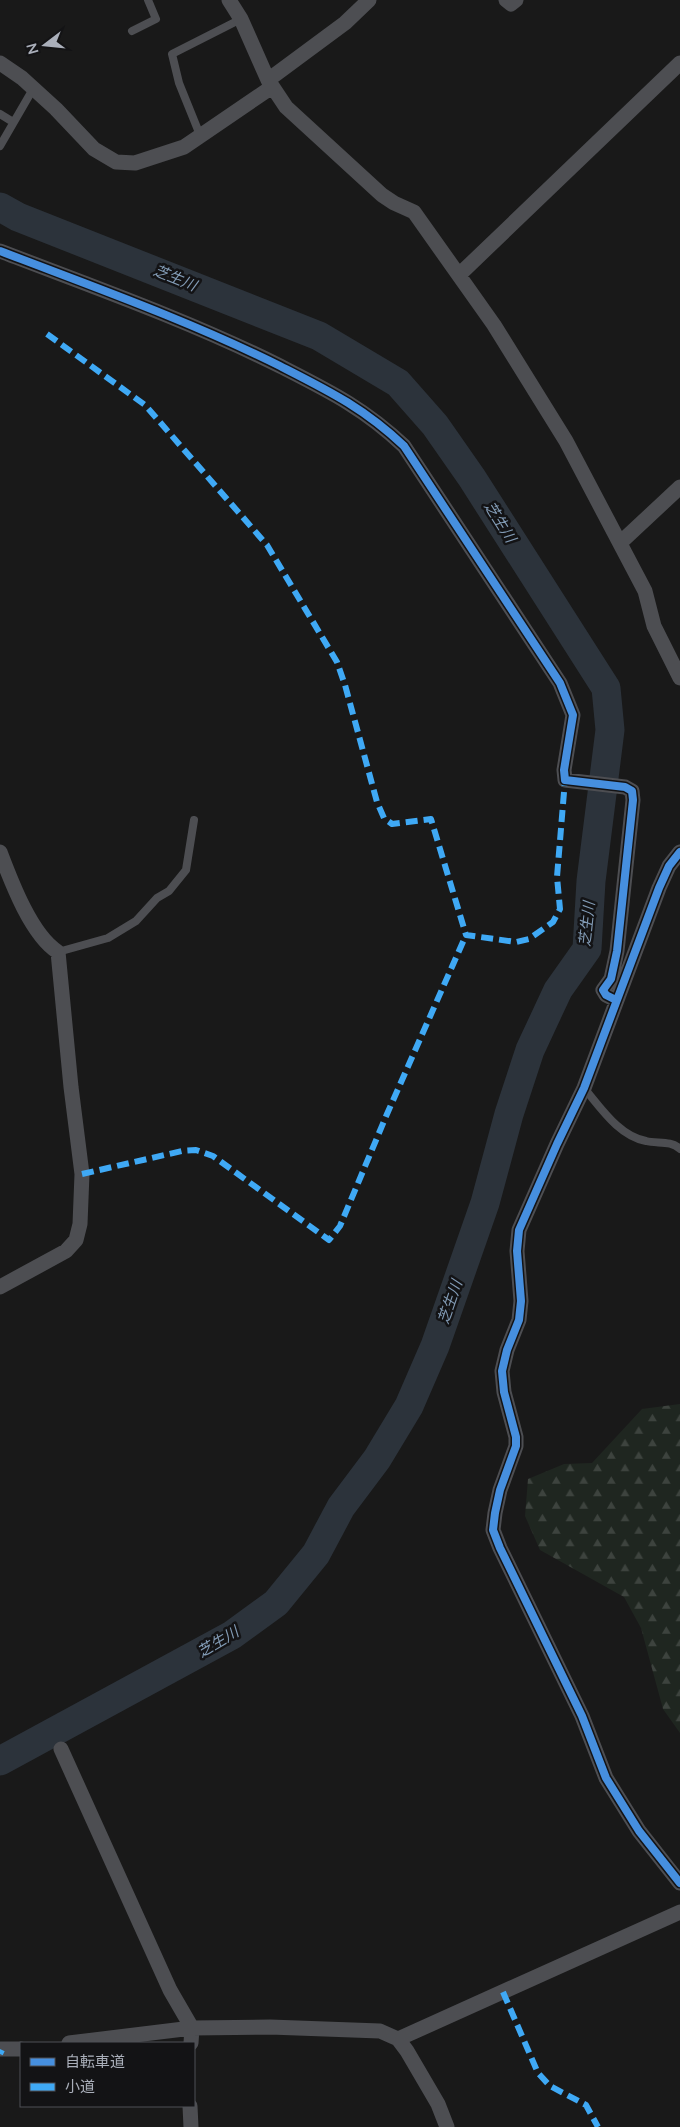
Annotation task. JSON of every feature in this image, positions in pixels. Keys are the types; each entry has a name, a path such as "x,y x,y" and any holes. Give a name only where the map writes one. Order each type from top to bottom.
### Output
{"street":[{"path":"229,0 241,19 270,84 286,107 382,195 394,204 414,212 494,324 566,441 620,543 645,591 654,626 680,678"},
{"path":"0,63 56,109 94,149 116,162 135,163 184,147 270,84 345,23 369,0"},
{"path":"506,0 511,4 516,0"},
{"path":"460,274 680,63"},
{"path":"0,251 229,341 342,398 380,423 404,446 560,683 573,715 564,770 565,780 625,787 632,790 634,800 617,951 611,979 603,990 606,995 616,1000"},
{"path":"620,543 680,487"},
{"path":"0,852 19,899 47,945 58,952 71,1087 82,1174 80,1224 76,1240 66,1251 0,1287"},
{"path":"680,852 668,866 584,1088 519,1230 516,1251 522,1301 519,1320 507,1350 502,1371 504,1392 514,1429 516,1446 500,1490 493,1530 582,1716 606,1778 639,1831 680,1883"},
{"path":"61,1749 170,1990 192,2028 191,2042"},
{"path":"398,2040 680,1912"},
{"path":"77,2042 192,2028 270,2027 380,2031 398,2040 407,2051 438,2104 447,2127"},
{"path":"0,2049 20,2049"},
{"path":"190,2107 191,2127"}],"lane":[{"path":"132,31 156,19 148,0"},
{"path":"200,135 179,82 172,54 241,19"},
{"path":"0,146 33,89"},
{"path":"0,114 13,122"},
{"path":"58,952 108,938 136,921 157,898 169,891 186,870 194,820"},
{"path":"584,1088 623,1131 645,1141 662,1142 678,1146 680,1149"}],"green space":[{"path":"680,1404 680,1733 663,1709 641,1628 624,1597 540,1550 525,1516 528,1479 564,1464 592,1463 642,1409"}],"waterway":[{"name":"芝生川","path":"0,207 18,217 319,336 398,383 435,425 472,478 606,688 610,730 591,881 587,949 558,990 530,1050 509,1114 485,1203 435,1346 409,1406 377,1459 341,1507 316,1554 276,1603 232,1635 0,1761"}],"marked path":[{"path":"47,334 145,405 267,545 337,662 377,802 384,818 392,824 431,819 466,935 516,942 529,939 553,922 560,909 557,877 565,780"},
{"path":"82,1174 182,1151 196,1150 213,1156 329,1240 340,1226 466,935"},
{"path":"503,1992 538,2073 550,2086 586,2105 598,2127"},
{"path":"0,2054 2,2050"}],"cycle path":[{"path":"0,251 177,319 280,366 330,392 360,411 375,421 404,446 560,683 573,715 564,770 565,780 625,787 632,791 633,800 617,951 611,979 603,990 606,995 616,1000"},
{"path":"680,852 669,866 659,888 584,1088 519,1230 517,1251 521,1301 519,1320 507,1350 502,1371 504,1392 516,1437 516,1446 500,1490 493,1530 582,1716 606,1778 639,1831 680,1883"}]}
